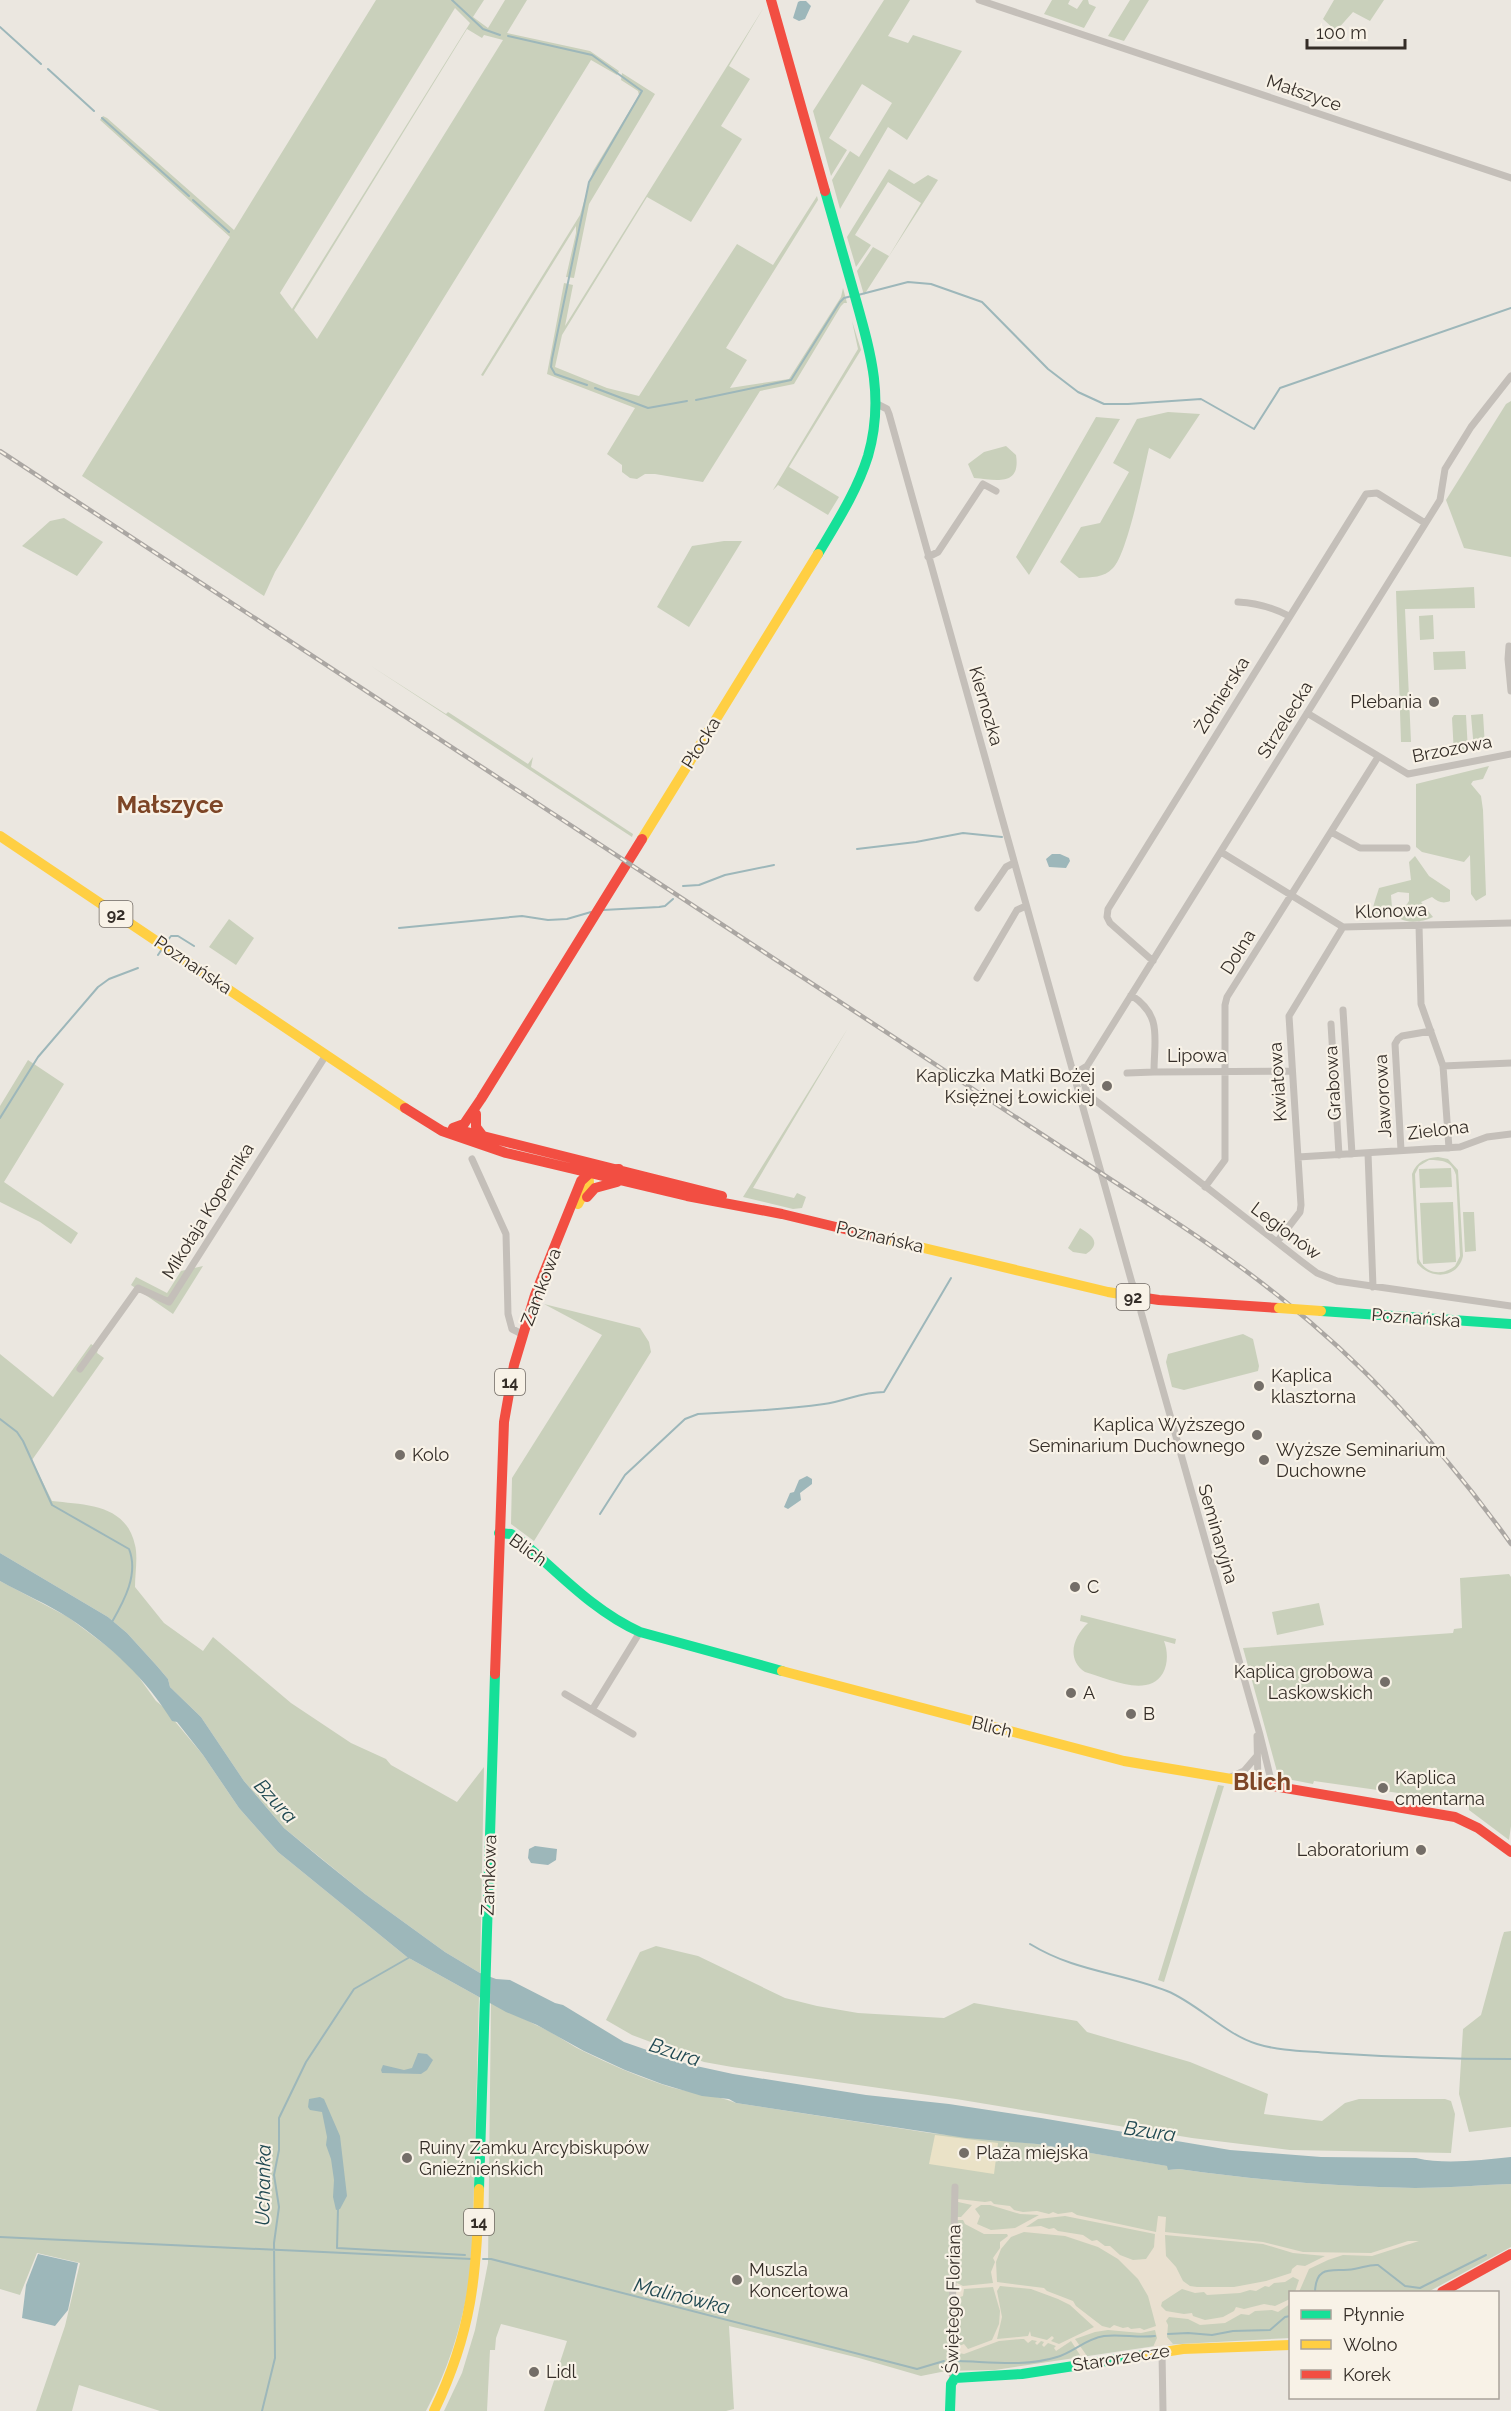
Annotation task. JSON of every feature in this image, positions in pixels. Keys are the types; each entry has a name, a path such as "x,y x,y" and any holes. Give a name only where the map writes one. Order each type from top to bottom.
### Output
{"main road":[{"name":"Płocka","path":"458,1131 481,1099 844,511 866,465 877,404 874,372 855,296 771,0"},
{"name":"Poznańska","path":"0,836 356,1075 376,1091 458,1131 547,1162 1134,1297 1511,1324"},
{"name":"Płocka","path":"458,1131 471,1126 481,1099"},
{"path":"476,1114 476,1127 482,1136"},
{"name":"Poznańska","path":"458,1131 619,1169 718,1195 771,1212"},
{"path":"579,1160 589,1172"},
{"name":"Zamkowa","path":"547,1162 565,1170 573,1178 575,1188 573,1209"},
{"name":"Poznańska","path":"589,1172 597,1168 619,1169"},
{"name":"Zamkowa","path":"434,2411 459,2352 470,2314 476,2280 504,1422 522,1334 573,1209 581,1181 589,1172"},
{"name":"Zamkowa","path":"573,1209 595,1188 606,1183 626,1181"},
{"name":"Blich","path":"499,1533 511,1534 519,1539 605,1612 640,1632 875,1697 1103,1756 1225,1779 1455,1817 1478,1828 1511,1852"},
{"path":"1444,2291 1511,2254"},
{"name":"Starorzecze","path":"953,2379 1022,2374 1193,2348 1289,2345"},
{"name":"Świętego Floriana","path":"950,2411 953,2379"}],"street":[{"name":"Małszyce","path":"979,0 1511,178"},
{"name":"Strzelecka","path":"1086,1068 1440,500 1445,469 1471,426 1511,376"},
{"name":"Kiernozka","path":"877,404 887,409 1074,1074 1084,1097"},
{"path":"928,557 938,552 983,484 996,491"},
{"name":"Żołnierska","path":"1153,961 1110,923 1107,909 1366,494 1377,493 1425,523"},
{"path":"1238,602 1256,603 1274,608 1289,616"},
{"path":"1509,646 1511,691"},
{"name":"Brzozowa","path":"1307,713 1408,774 1511,754"},
{"name":"Dolna","path":"1205,1186 1225,1160 1225,1005 1227,997 1378,757"},
{"path":"1331,832 1360,848 1407,848"},
{"name":"Klonowa","path":"1221,852 1342,927 1511,923"},
{"path":"978,908 1006,867 1014,863"},
{"path":"978,978 1017,910 1026,906"},
{"path":"1419,925 1421,1004 1443,1066 1449,1148"},
{"name":"Kwiatowa","path":"1277,1242 1300,1212 1289,1016 1342,927"},
{"name":"Lipowa","path":"1131,995 1144,1004 1151,1013 1154,1023 1154,1072 1292,1071"},
{"name":"Grabowa","path":"1343,1010 1352,1154"},
{"path":"1331,1024 1339,1155"},
{"name":"Jaworowa","path":"1401,1150 1395,1044 1402,1036 1431,1031"},
{"name":"Mikołaja Kopernika","path":"80,1369 138,1288 169,1302 326,1055"},
{"path":"1443,1066 1511,1063"},
{"path":"1074,1074 1086,1068"},
{"path":"1086,1068 1084,1097 1132,1283"},
{"path":"1127,1073 1154,1072"},
{"name":"Legionów","path":"1084,1097 1327,1278 1373,1287 1511,1306"},
{"name":"Zielona","path":"1298,1157 1449,1148 1487,1137 1511,1134"},
{"path":"1368,1153 1373,1287"},
{"name":"Zamkowa","path":"472,1159 506,1234 508,1314 512,1329 522,1334"},
{"name":"Seminaryjna","path":"1140,1312 1271,1780 1270,1786"},
{"path":"592,1710 640,1632"},
{"path":"565,1694 633,1734"},
{"name":"Seminaryjna","path":"1257,1730 1258,1784"},
{"path":"1225,1779 1244,1771 1256,1757"},
{"name":"Świętego Floriana","path":"953,2379 951,2357 955,2187"},
{"path":"1162,2352 1163,2411"}],"green space":[{"path":"376,0 484,0 473,17 488,28 505,0 527,0 507,33 590,51 619,71 617,75 591,60 328,485 275,572 264,596 82,476 230,237 100,120 103,116 234,230","holes":["455,8 470,23 292,309 280,293","467,29 482,38 484,35 503,40 317,339 294,310"]},
{"path":"884,0 910,0 888,36 908,43 913,35 962,51 907,140 888,127 840,209 832,180 850,151 859,157 892,103 862,84 829,138 847,150 831,176 813,111"},
{"path":"1052,0 1070,0 1068,4 1077,9 1083,0 1088,0 1089,4 1096,7 1084,28 1044,14"},
{"path":"1130,0 1149,0 1124,41 1108,36"},
{"path":"1334,0 1384,0 1370,21 1353,12 1336,31 1323,19"},
{"path":"764,7 729,66 750,79 721,126 742,139 691,222 647,197 562,335 555,367 607,388 639,396 737,244 773,265 817,196 818,200 726,348 747,360 730,388 789,379 841,297 843,288 847,303 841,306 794,384 760,391 703,482 655,474 645,474 637,479 630,478 622,472 622,465 607,454 635,408 547,374 564,283 573,285 565,326"},
{"path":"622,73 655,94 589,204 574,278 566,277 576,226 483,376 481,375 580,215 593,171 639,95 638,91 621,80"},
{"path":"889,169 914,184 928,175 938,180 864,295 857,271 873,247 889,256 921,203 888,182 855,235 871,245 856,267 847,237"},
{"path":"852,321 861,350 789,467 839,497 828,515 778,485 773,490 858,349"},
{"path":"1511,401 1511,557 1464,548 1446,500 1506,404"},
{"path":"1168,412 1200,414 1170,459 1149,448 1124,547 1113,568 1101,575 1079,578 1060,562 1081,527 1100,523 1129,472 1113,463 1137,419"},
{"path":"1096,417 1120,419 1029,575 1016,557"},
{"path":"1006,446 1016,455 1017,465 1011,477 998,480 974,478 968,464 984,452"},
{"path":"64,518 103,542 77,576 22,546 50,521"},
{"path":"742,541 689,627 657,607 692,546"},
{"path":"1474,587 1475,608 1405,609 1411,742 1401,742 1396,591"},
{"path":"1433,615 1434,639 1420,640 1419,616"},
{"path":"1465,651 1466,669 1434,670 1433,652"},
{"path":"371,666 528,764 533,757 531,767 633,834 632,837"},
{"path":"1483,714 1485,747 1474,750 1471,715"},
{"path":"1454,715 1466,715 1468,751 1454,754 1452,718"},
{"path":"1489,766 1483,779 1473,781 1471,784 1481,796 1483,810 1486,895 1476,901 1471,894 1470,855 1464,862 1422,852 1416,847 1416,784"},
{"path":"1415,856 1429,876 1450,890 1450,901 1441,902 1432,897 1421,902 1433,917 1411,922 1399,918 1407,912 1405,907 1409,901 1409,893 1398,892 1391,895 1392,908 1383,915 1372,913 1379,888 1411,880 1409,862"},
{"path":"229,919 254,938 236,965 209,947"},
{"path":"848,1028 753,1188 794,1198 797,1193 806,1197 802,1208 793,1209 743,1197"},
{"path":"28,1060 64,1084 4,1182 78,1233 71,1244 40,1222 0,1202 0,1106"},
{"path":"1438,1157 1448,1159 1458,1170 1463,1256 1456,1269 1443,1274 1429,1272 1417,1263 1412,1174 1419,1163","holes":["1429,1160 1449,1164 1456,1175 1460,1256 1455,1266 1440,1272 1425,1268 1419,1259 1415,1174 1419,1166"]},
{"path":"1451,1168 1452,1187 1420,1188 1419,1169"},
{"path":"1453,1202 1456,1262 1423,1264 1420,1203"},
{"path":"1463,1212 1474,1212 1476,1251 1465,1252"},
{"path":"1080,1228 1094,1240 1094,1246 1086,1254 1073,1252 1068,1248"},
{"path":"203,1266 173,1314 131,1285 136,1277 167,1293 181,1271"},
{"path":"544,1304 640,1328 649,1342 651,1352 534,1541 511,1524 512,1478 602,1335"},
{"path":"1243,1334 1253,1339 1258,1371 1184,1390 1172,1387 1166,1362 1168,1354"},
{"path":"91,1344 104,1358 32,1460 52,1501 103,1509 123,1521 135,1545 135,1587 164,1623 203,1651 213,1637 291,1703 351,1743 386,1759 391,1765 457,1802 484,1767 480,1973 445,1952 365,1894 284,1828 244,1781 201,1717 170,1687 168,1679 127,1633 108,1617 0,1553 0,1354 53,1397"},
{"path":"1509,1574 1511,1577 1511,1826 1509,1840 1469,1810 1469,1803 1314,1781 1313,1784 1282,1778 1278,1775 1243,1648 1453,1633 1454,1629 1462,1628 1460,1578"},
{"path":"0,1581 68,1617 133,1669 156,1701 166,1709 203,1755 239,1808 278,1852 407,1957 479,1997 472,2263 456,2339 443,2376 426,2411 160,2411 79,2385 72,2411 36,2411 65,2326 80,2263 37,2253 20,2295 0,2289"},
{"path":"1319,1603 1324,1625 1277,1635 1272,1612"},
{"path":"1081,1615 1176,1639 1175,1644 1164,1641 1167,1657 1163,1673 1156,1681 1138,1686 1115,1682 1085,1672 1075,1661 1074,1654 1075,1641 1088,1623 1080,1621"},
{"path":"1218,1785 1224,1786 1164,1982 1158,1980"},
{"path":"1511,1931 1511,2127 1469,2132 1459,2094 1463,2029 1481,2015 1504,1932"},
{"path":"656,1946 698,1956 785,1998 817,2006 858,2013 944,2018 974,2003 1077,2021 1087,2032 1190,2062 1268,2094 1264,2114 1322,2121 1345,2103 1359,2099 1445,2099 1451,2101 1455,2114 1451,2153 1290,2150 1192,2138 956,2099 704,2062 632,2035 606,2020 640,1952"},
{"path":"491,2002 579,2049 651,2081 736,2103 930,2133 1037,2144 1168,2166 1168,2170 1179,2169 1267,2180 1356,2186 1427,2188 1511,2184 1511,2247 1430,2291 1289,2291 1289,2338 1162,2345 995,2370 946,2371 921,2376 729,2326 734,2409 726,2411 544,2411 567,2341 501,2324 495,2350 490,2350 487,2411 444,2411 462,2373 475,2330 488,2263"}],"sand":[{"name":"Plaża miejska","path":"935,2135 998,2143 994,2174 929,2164"}],"shaded area":[{"path":"958,2199 991,2201 994,2204 1010,2206 1014,2210 1023,2212 1058,2214 1072,2212 1156,2232 1158,2216 1166,2217 1165,2232 1263,2242 1303,2252 1371,2253 1408,2241 1419,2241 1372,2256 1343,2255 1328,2260 1309,2269 1299,2291 1295,2291 1299,2280 1293,2277 1285,2282 1274,2283 1256,2291 1240,2293 1207,2295 1204,2292 1195,2293 1182,2289 1162,2302 1161,2306 1166,2311 1192,2313 1193,2316 1205,2320 1223,2317 1234,2311 1236,2307 1244,2309 1264,2304 1275,2306 1289,2299 1289,2305 1278,2312 1272,2310 1255,2311 1249,2315 1241,2314 1225,2323 1200,2325 1188,2319 1169,2317 1166,2321 1167,2337 1173,2344 1153,2347 1157,2338 1155,2330 1141,2333 1108,2330 1075,2339 1087,2356 1079,2358 1080,2355 1071,2341 1056,2351 1054,2348 1056,2346 1048,2343 1044,2347 1042,2345 1044,2342 1041,2341 1037,2345 1035,2343 1037,2341 1032,2340 1028,2343 1024,2339 999,2341 964,2354 954,2352 954,2348 964,2344 968,2349 992,2340 999,2324 1000,2311 993,2287 964,2289 963,2296 955,2299 955,2282 963,2286 993,2283 991,2272 995,2262 993,2258 1000,2248 1000,2242 1008,2236 1007,2234 984,2234 965,2224 963,2220 956,2220 972,2205 958,2202","holes":["981,2205 990,2205 1020,2214 1039,2215 1015,2228 991,2230 977,2224 980,2216 975,2209","1065,2216 1155,2234 1154,2247 1146,2259 1133,2260 1120,2255 1110,2246 1105,2246 1097,2240 1092,2241 1083,2235 1041,2226 1026,2227 1038,2219","1024,2232 1065,2236 1098,2247 1118,2259 1138,2279 1148,2296 1156,2326 1144,2330 1114,2325 1110,2328 1102,2326 1076,2306 1073,2301 1044,2288 997,2282 996,2262 1001,2249 1011,2237","1165,2235 1263,2244 1293,2253 1325,2256 1305,2266 1297,2265 1291,2273 1266,2281 1234,2287 1197,2287 1190,2286 1183,2281 1176,2267 1166,2256","1000,2286 1031,2289 1058,2299 1070,2305 1094,2327 1059,2344 1051,2341 1054,2338 1052,2336 1047,2340 1031,2336 1030,2331 1028,2336 997,2339 1002,2317 997,2291"]}],"water":[{"path":"800,1 806,1 811,6 805,19 799,21 793,18"},
{"path":"1052,854 1060,854 1069,858 1070,861 1066,868 1049,867 1046,859"},
{"path":"807,1476 812,1479 812,1484 800,1493 801,1500 788,1509 784,1507 799,1480"},
{"path":"0,1553 108,1617 127,1633 168,1679 170,1687 201,1717 244,1781 284,1828 365,1894 445,1952 480,1973 496,1979 510,1980 563,2005 624,2042 687,2064 733,2074 866,2095 949,2104 1041,2118 1230,2150 1321,2157 1416,2158 1451,2162 1511,2157 1511,2184 1427,2188 1356,2186 1267,2180 1179,2169 1168,2170 1167,2166 1037,2144 966,2138 736,2103 729,2099 702,2096 625,2070 537,2025 506,2012 407,1957 278,1852 239,1808 177,1722 172,1721 127,1665 69,1618 0,1581"},
{"path":"535,1846 557,1849 556,1860 548,1865 531,1863 528,1858 529,1849"},
{"path":"418,2053 427,2054 433,2060 427,2070 421,2074 382,2073 383,2065 404,2070 412,2068"},
{"path":"320,2097 324,2099 340,2136 347,2196 340,2209 336,2210 331,2159 326,2145 327,2137 322,2112 310,2110 308,2107 309,2099"},
{"path":"38,2254 78,2263 68,2310 55,2326 22,2318 26,2285"}],"waterway":[{"path":"452,0 483,29 500,35"},
{"path":"0,27 41,64"},
{"path":"508,36 592,55 642,91 589,182 552,359 551,367 555,374 587,385"},
{"path":"48,69 94,111"},
{"path":"102,118 189,196"},
{"path":"193,200 229,232"},
{"path":"858,295 908,282 931,284 982,302 1048,369 1078,392 1104,404 1201,399 1254,429 1280,388 1511,308"},
{"path":"696,400 791,380 840,302 852,296"},
{"path":"595,388 648,408 687,401"},
{"path":"857,849 916,842 963,833 1002,837"},
{"path":"683,886 699,885 725,875 774,865"},
{"path":"603,910 659,907 665,906 673,899"},
{"path":"399,928 522,916 548,920 567,919 591,912"},
{"path":"165,944 171,936 178,936 194,946"},
{"path":"158,955 162,949"},
{"path":"0,1118 38,1057 98,987 109,979 138,968"},
{"path":"600,1514 625,1475 685,1419 698,1414 824,1404 868,1393 884,1392 951,1278"},
{"path":"0,1419 17,1432 23,1441 52,1505 129,1549 132,1558 129,1587 112,1622"},
{"path":"1030,1944 1081,1966 1167,1991 1234,2034 1257,2044 1293,2050 1375,2056 1511,2059"},
{"name":"Uchanka","path":"262,2411 275,2358 274,2243 279,2207 274,2175 279,2150 279,2118 306,2062 354,1989 410,1957"},
{"path":"338,2208 337,2248 465,2255"},
{"path":"0,2237 472,2259"},
{"name":"Malinówka","path":"1315,2291 1319,2276 1323,2273 1375,2265 1405,2286 1420,2288 1486,2255"},
{"name":"Malinówka","path":"483,2259 491,2259 917,2369 944,2361"},
{"name":"Malinówka","path":"1168,2334 1212,2335 1233,2331 1270,2330 1289,2316"},
{"name":"Malinówka","path":"959,2361 1033,2362 1063,2355 1091,2340 1104,2336 1155,2336"}],"tunnel":[{"path":"1132,1283 1141,1312"}],"railway":[{"path":"0,451 1147,1203 1237,1265 1281,1298 1345,1353 1405,1413 1460,1477 1511,1544"}],"traffic: fast":[{"path":"818,554 858,482 868,456 875,414 870,354 825,191"},
{"path":"1321,1311 1511,1324"},
{"path":"499,1533 511,1534 519,1539 591,1602 640,1632 782,1671"},
{"path":"479,2189 495,1674"},
{"path":"950,2411 951,2384 955,2378 1022,2374 1145,2355"}],"traffic: slow":[{"path":"642,839 818,554"},
{"path":"0,836 405,1108"},
{"path":"578,1204 589,1183 588,1169"},
{"path":"886,1239 1132,1296"},
{"path":"1279,1308 1321,1311"},
{"path":"782,1671 1124,1761 1255,1783"},
{"path":"434,2411 457,2355 470,2302 474,2276 479,2189"},
{"path":"1145,2355 1183,2349 1289,2345"}],"traffic: jam":[{"path":"771,0 825,191"},
{"path":"453,1128 464,1124 481,1099 642,839"},
{"path":"405,1108 442,1131 506,1153 687,1196 782,1214 886,1239"},
{"path":"476,1114 476,1127 482,1135"},
{"path":"455,1129 722,1196"},
{"path":"495,1674 504,1422 514,1365 535,1295 581,1181 593,1170 619,1169"},
{"path":"587,1197 595,1188 617,1182"},
{"path":"1132,1296 1279,1308"},
{"path":"1255,1783 1455,1817 1478,1828 1511,1852"},
{"path":"1444,2291 1511,2254"}],"place":[{"name":"Plebania","path":"1434,702"},
{"name":"Kapliczka Matki Bożej Księżnej Łowickiej","path":"1107,1086"},
{"name":"Kaplica klasztorna","path":"1259,1386"},
{"name":"Kaplica Wyższego Seminarium Duchownego","path":"1257,1435"},
{"name":"Kolo","path":"400,1455"},
{"name":"Wyższe Seminarium Duchowne","path":"1264,1460"},
{"name":"C","path":"1075,1587"},
{"name":"Kaplica grobowa Laskowskich","path":"1385,1682"},
{"name":"A","path":"1071,1693"},
{"name":"B","path":"1131,1714"},
{"name":"Kaplica cmentarna","path":"1383,1788"},
{"name":"Laboratorium","path":"1421,1850"},
{"name":"Plaża miejska","path":"964,2153"},
{"name":"Ruiny Zamku Arcybiskupów Gnieźnieńskich","path":"407,2158"},
{"name":"Muszla Koncertowa","path":"737,2280"},
{"name":"Lidl","path":"534,2372"}],"district":[{"name":"Małszyce","path":"170,805"},
{"name":"Blich","path":"1262,1782"}],"water label":[{"name":"Bzura","path":"276,1801"},
{"name":"Bzura","path":"675,2052"},
{"name":"Bzura","path":"1150,2131"}]}
